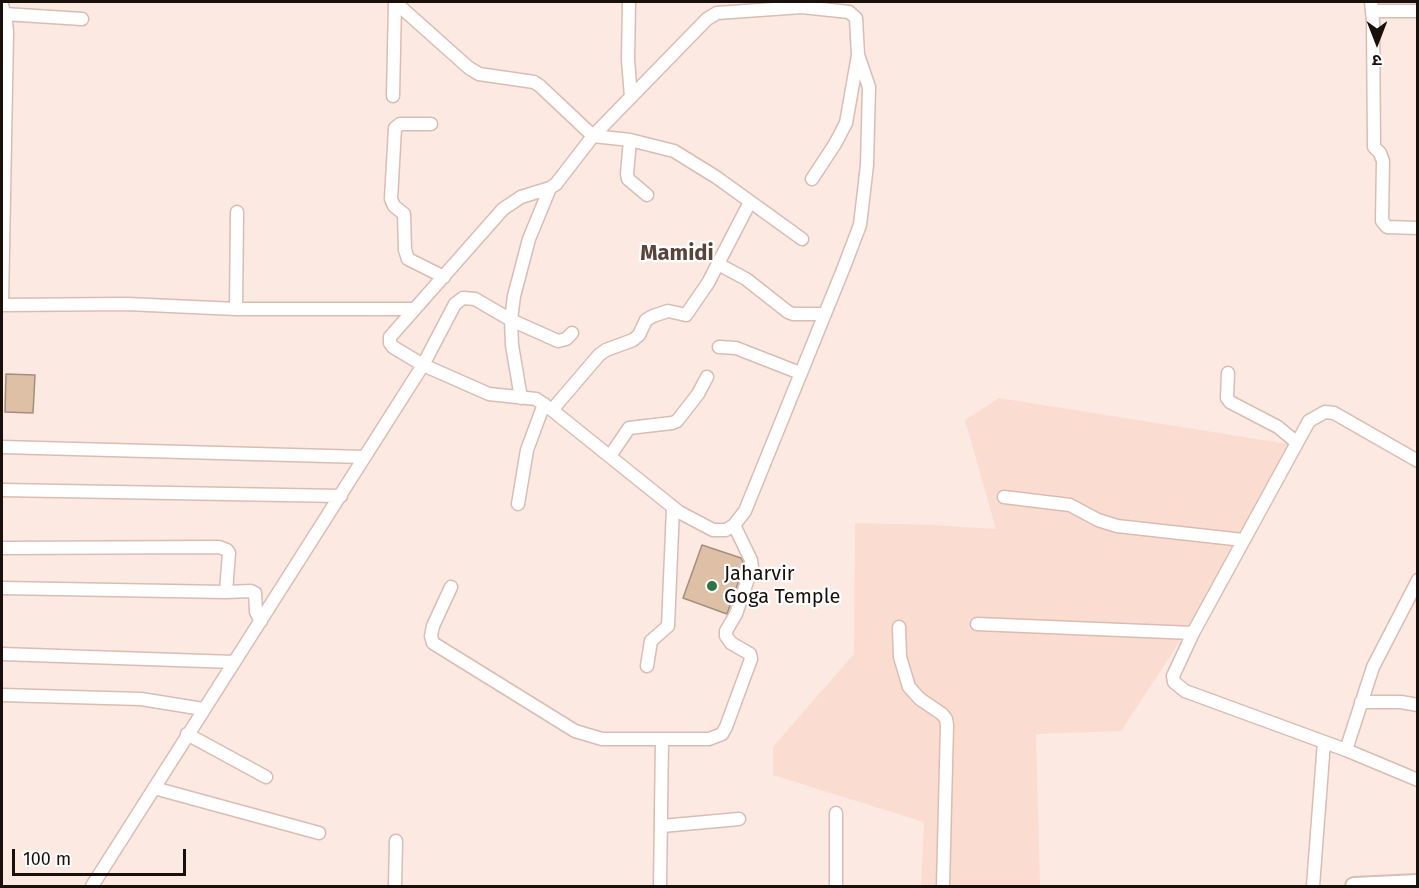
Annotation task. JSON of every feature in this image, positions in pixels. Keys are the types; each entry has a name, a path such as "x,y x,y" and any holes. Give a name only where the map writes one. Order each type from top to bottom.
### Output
{"main road":[{"path":"1354,886 1418,883"}],"street":[{"path":"393,96 395,2 469,68 489,76 534,82 593,136 630,140 674,151 716,177 802,239"},
{"path":"629,2 628,60 631,97"},
{"path":"1418,11 1372,6 1374,147 1380,153 1383,161 1382,221 1387,227 1418,228"},
{"path":"812,179 846,123 858,55 857,22 853,13 802,8 717,13 707,19 593,136 565,175 550,188 514,200 503,209 389,340 393,347 423,365 489,394 536,399 673,508 713,530 726,530 734,525 745,511 860,225 869,87 858,55"},
{"path":"82,19 3,10 7,32 3,151 2,304 127,304 236,309 415,309"},
{"path":"431,124 400,124 395,128 391,199 394,206 404,214 406,256 413,262 444,277"},
{"path":"630,140 628,179 647,195"},
{"path":"521,398 512,345 511,320 514,296 529,239 550,188"},
{"path":"518,504 527,450 548,407 599,355 639,335 646,320 668,311 686,315 708,283 750,202"},
{"path":"236,309 237,212"},
{"path":"718,264 746,279 788,312 825,314"},
{"path":"92,886 423,365 455,304 463,298 479,301 511,320 558,341 566,339 572,333"},
{"path":"720,347 736,348 800,373"},
{"path":"1228,373 1227,398 1230,402 1278,427 1296,442"},
{"path":"610,456 629,428 677,421 698,394 707,377"},
{"path":"1418,462 1334,413 1325,412 1309,421 1193,633 1175,669 1174,682 1178,687 1346,750 1418,780"},
{"path":"2,447 364,457"},
{"path":"2,490 341,496"},
{"path":"1004,497 1070,505 1098,520 1116,526 1243,540"},
{"path":"647,666 651,641 668,626 673,508"},
{"path":"451,586 433,626 431,640 437,647 575,731 602,739 709,739 722,734 751,663 750,654 726,636 752,567 752,560 734,525"},
{"path":"2,548 219,547 229,553 226,592"},
{"path":"1346,750 1378,654 1418,580"},
{"path":"2,588 250,591 255,593 256,612 261,621"},
{"path":"977,624 1193,633"},
{"path":"899,627 900,657 909,687 920,699 946,719 948,738 943,886"},
{"path":"2,654 234,662"},
{"path":"2,695 141,699 203,709"},
{"path":"1361,702 1401,702 1418,705"},
{"path":"187,735 266,777"},
{"path":"660,886 662,740"},
{"path":"1313,886 1324,742"},
{"path":"154,788 319,833"},
{"path":"836,813 836,886"},
{"path":"662,826 739,819"},
{"path":"395,886 396,841"}],"shaded area":[{"path":"999,398 1294,445 1238,546 1182,638 1121,731 1036,734 1040,886 921,886 924,822 773,775 773,747 854,654 855,523 996,529 965,420"}],"building":[{"path":"6,374 35,375 33,413 5,412"},
{"path":"702,545 741,558 743,562 744,566 727,614 683,598"}],"place":[{"name":"Jaharvir Goga Temple","path":"712,586"}],"district":[{"name":"Mamidi","path":"677,254"}]}
